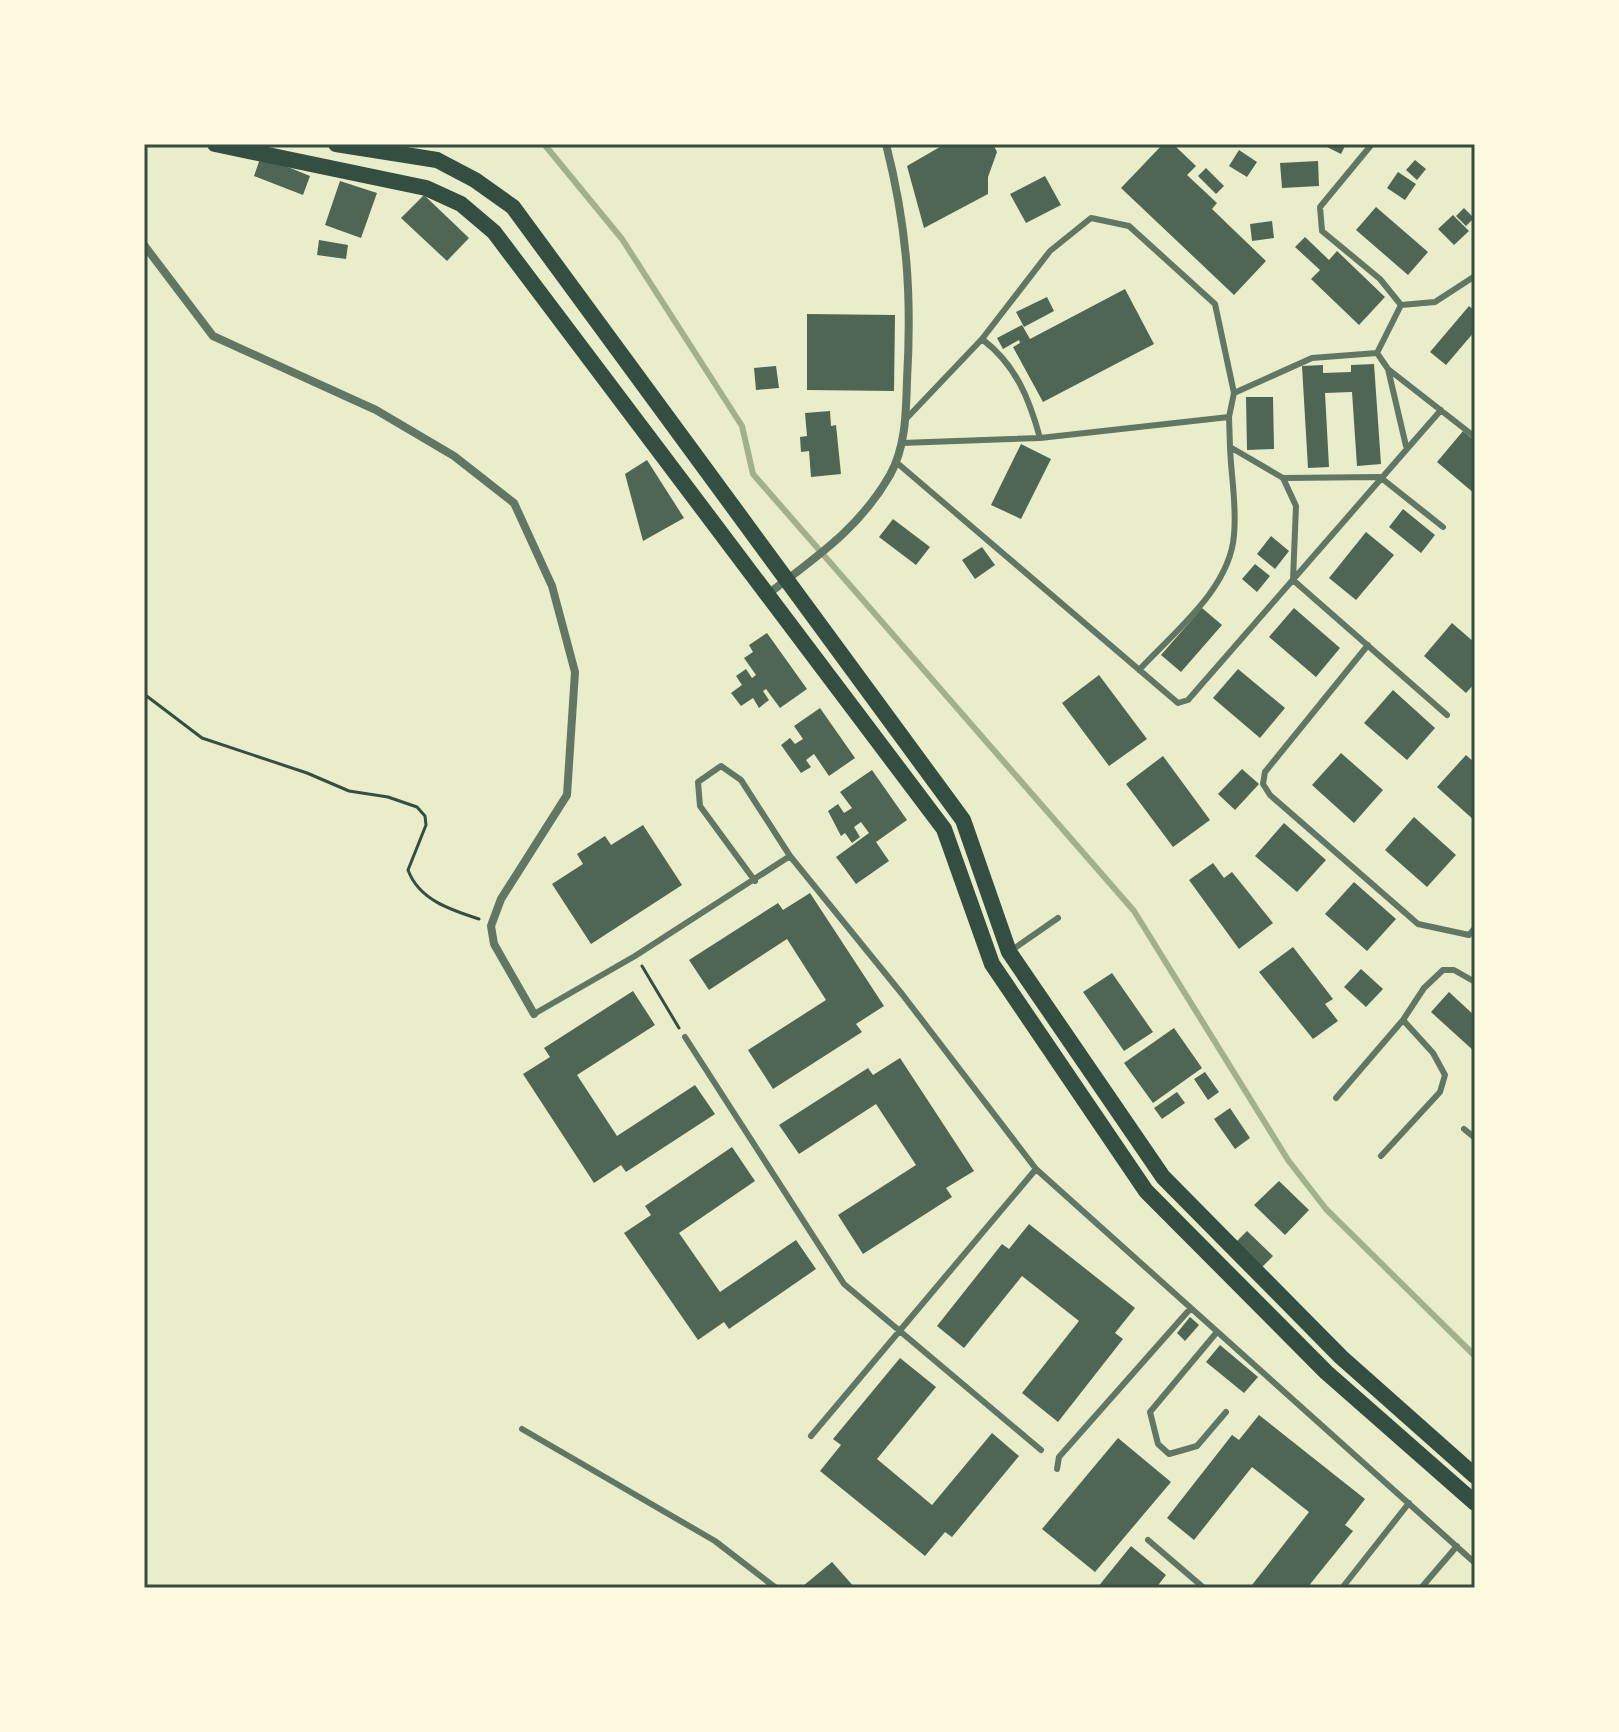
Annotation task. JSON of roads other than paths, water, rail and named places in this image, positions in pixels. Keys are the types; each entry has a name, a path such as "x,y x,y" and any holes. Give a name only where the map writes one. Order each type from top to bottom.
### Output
{"main road":[{"path":"215,144 426,188 461,204 494,232 944,829 992,964 1146,1191 1326,1372 1475,1503"},
{"path":"336,144 437,160 475,180 513,207 963,820 1009,952 1163,1177 1341,1357 1475,1476"},
{"path":"992,964 1009,952"}],"street":[{"path":"768,594 843,538 896,462 902,443 911,302 902,206 886,144"},
{"path":"144,245 213,336 376,410 454,456 514,503 552,586 575,672 567,795 501,899 491,926 494,944 534,1014"}],"lane":[{"path":"1372,144 1320,207 1322,231 1380,279 1401,305"},
{"path":"905,420 982,339 1050,251 1091,218 1129,226 1215,304 1234,393 1229,417 1234,534 1229,562 1217,583 1139,670"},
{"path":"1401,305 1435,302 1475,276"},
{"path":"1377,353 1401,305"},
{"path":"982,339 1015,372 1040,438"},
{"path":"1377,353 1388,369 1475,437"},
{"path":"1234,393 1312,358 1377,353"},
{"path":"1388,369 1406,446"},
{"path":"896,462 1178,703 1188,700 1406,446 1441,410"},
{"path":"902,443 1040,438 1229,417"},
{"path":"1230,447 1283,478 1380,477 1443,527"},
{"path":"1283,478 1296,506 1293,580"},
{"path":"1293,580 1447,715"},
{"path":"1368,645 1265,772 1263,784 1270,795 1418,924 1469,935 1475,928"},
{"path":"755,881 700,806 698,782 721,766 741,780 790,856 902,994 1036,1169 1475,1563"},
{"path":"534,1014 635,956 790,856"},
{"path":"1009,952 1058,918"},
{"path":"1336,1098 1403,1020 1424,988 1443,970 1454,970 1474,979"},
{"path":"1381,1156 1440,1092 1445,1075 1433,1053 1403,1020"},
{"path":"685,1037 844,1284 1041,1450"},
{"path":"1464,1129 1475,1138"},
{"path":"811,1436 1036,1169"},
{"path":"1057,1469 1059,1457 1190,1309"},
{"path":"1217,1332 1150,1412 1158,1444 1169,1454 1197,1446 1226,1412"},
{"path":"522,1429 715,1541 776,1588"},
{"path":"1342,1588 1409,1503"},
{"path":"1148,1540 1204,1588"},
{"path":"1421,1588 1457,1546"}],"waterway":[{"path":"544,144 622,239 742,426 753,474 1134,911 1288,1160 1326,1209 1475,1356"}]}
